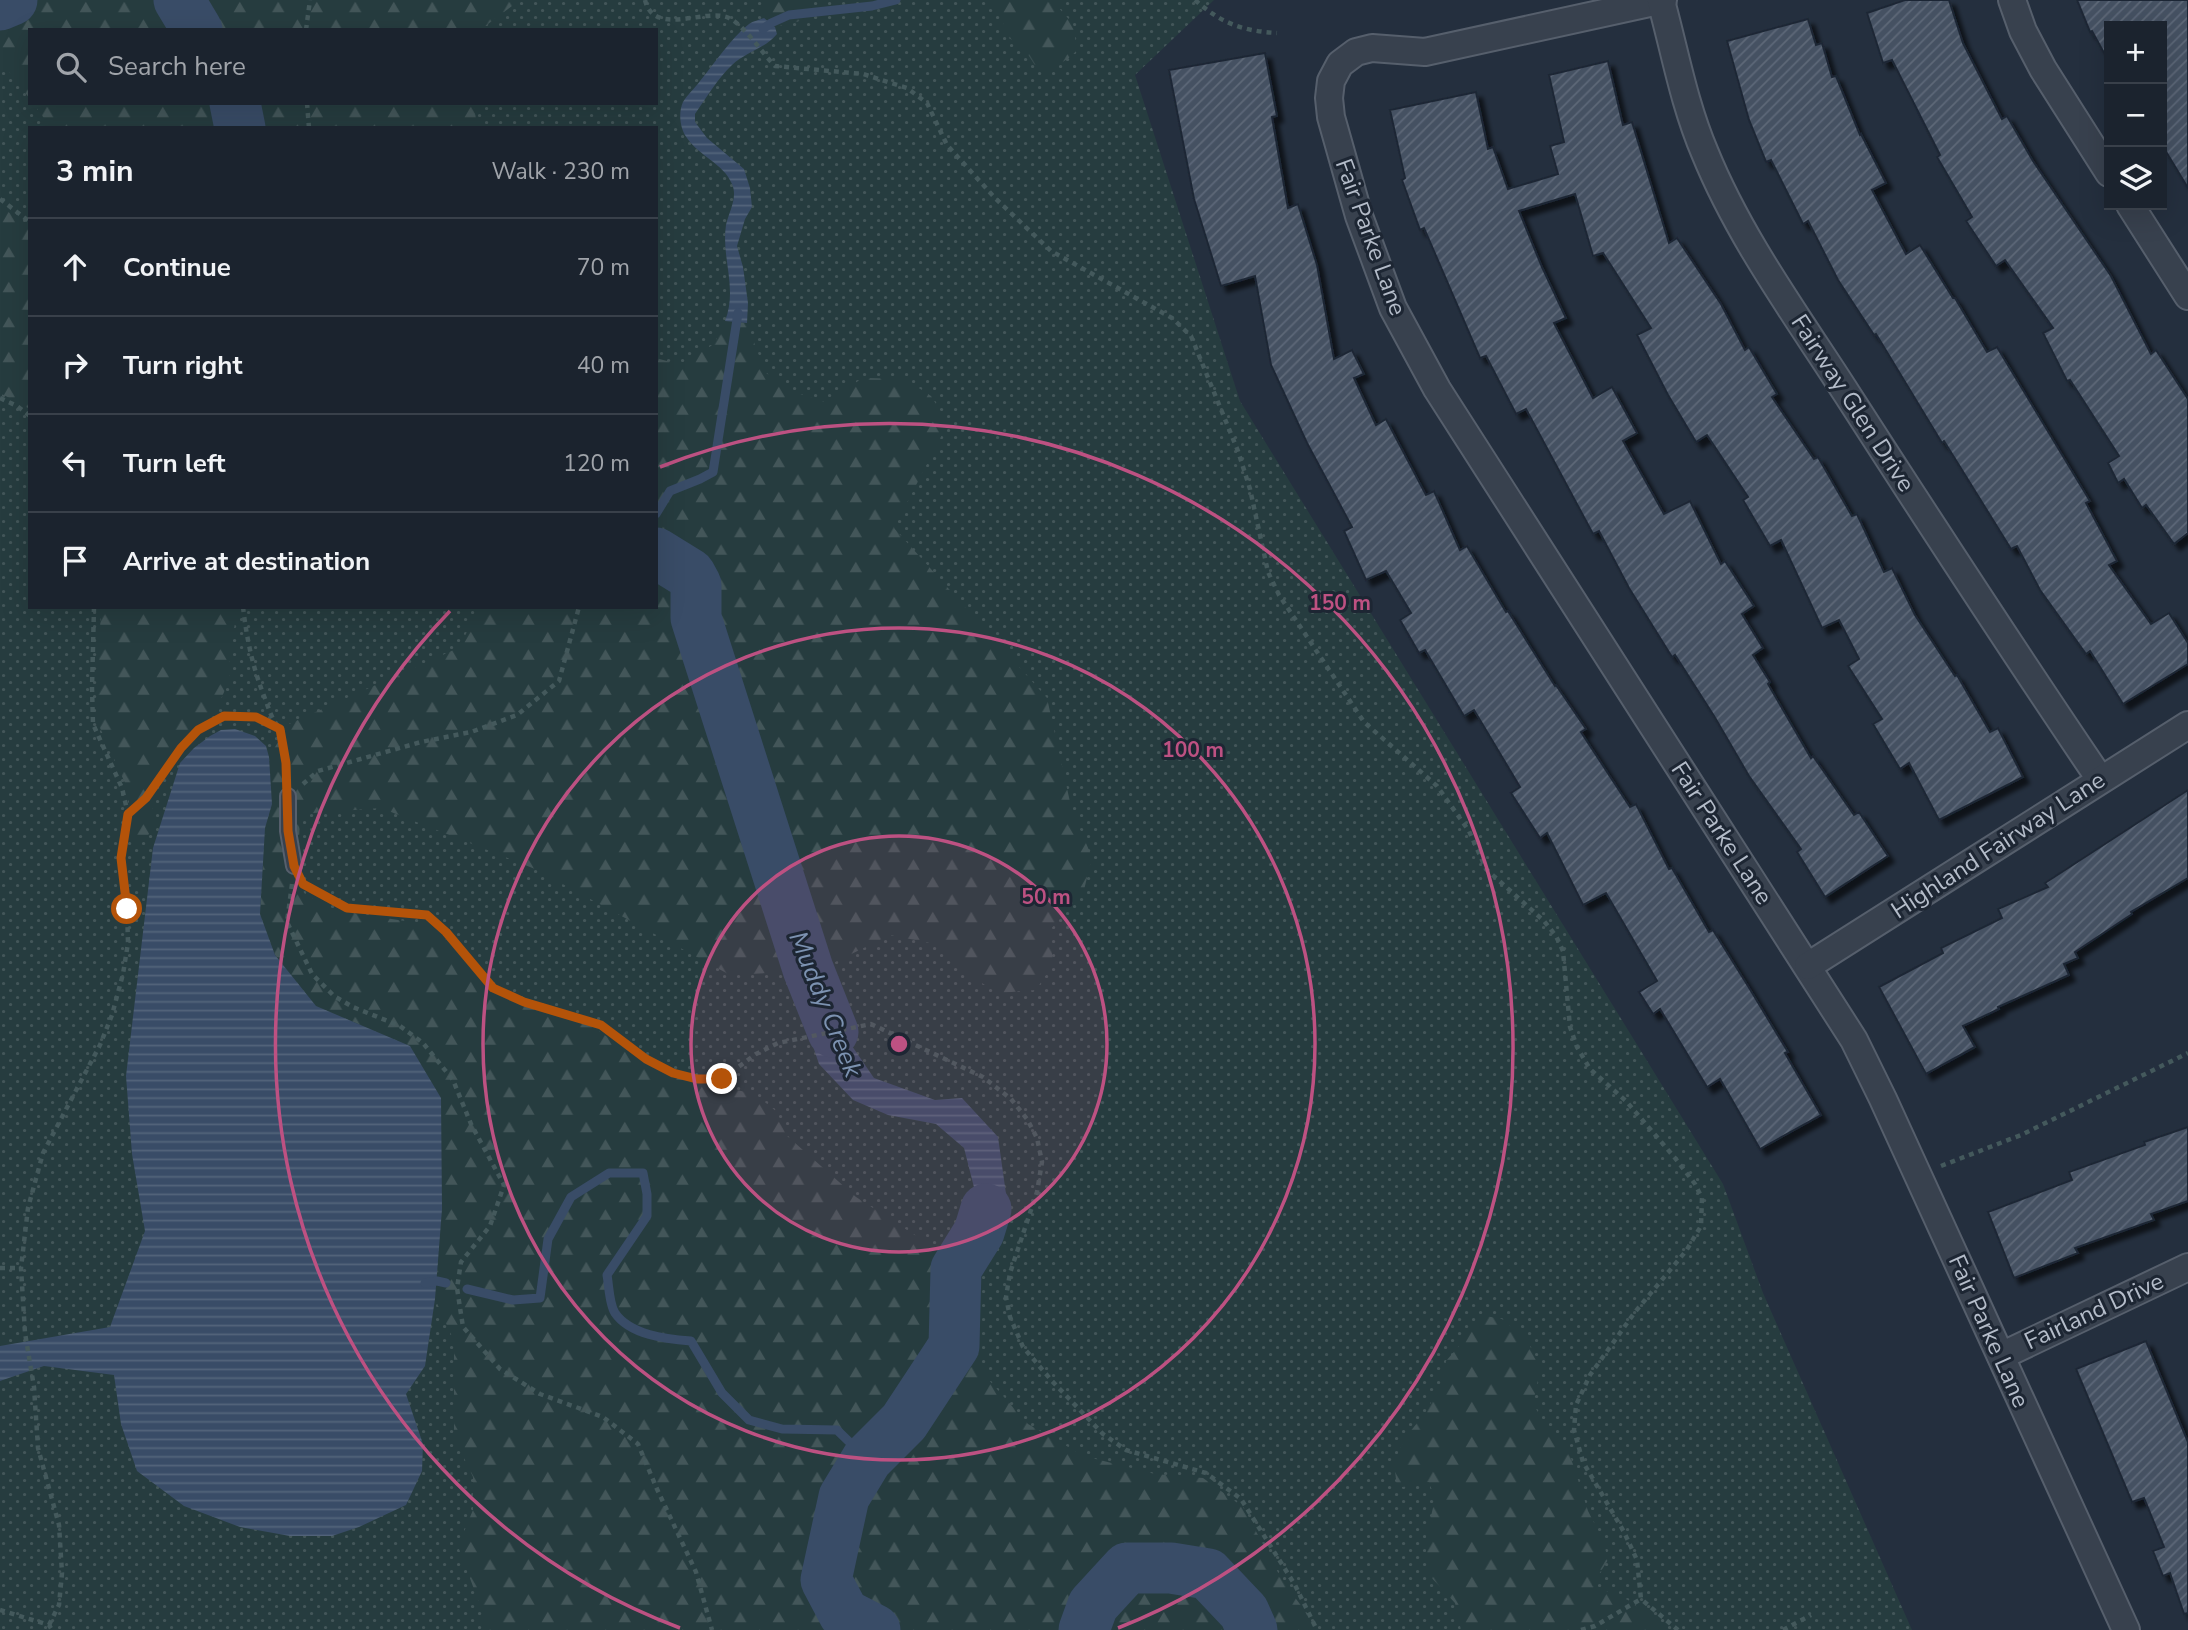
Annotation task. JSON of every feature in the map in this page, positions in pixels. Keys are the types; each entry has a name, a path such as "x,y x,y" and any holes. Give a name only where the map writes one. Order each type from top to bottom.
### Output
{"street":[{"name":"Fair Parke Lane","path":"1662,0 1425,52 1372,48 1356,52 1340,64 1331,81 1329,98 1331,117 1359,216 1393,308 1437,388 1854,1040 2126,1630"},
{"name":"Fairway Glen Drive","path":"1662,0 1684,95 1705,153 1731,211 1881,447 2100,779"},
{"path":"2012,0 2023,32 2042,69 2104,165"},
{"path":"2133,210 2188,296"},
{"name":"Highland Fairway Lane","path":"1808,966 2188,725"},
{"name":"Fairland Drive","path":"2001,1356 2188,1267"}],"lane":[{"path":"288,796 288,831 294,866"}],"path":[{"path":"306,28 310,0"},
{"path":"645,0 647,7 659,18 677,20 715,14 729,18 775,66 863,74 907,88 927,103 947,145 995,198 1051,251 1171,318 1191,335 1238,451 1250,489 1268,572 1279,595 1364,722 1437,786 1469,831 1486,869 1556,936 1563,951 1568,1016 1577,1047 1590,1069 1626,1101 1675,1158 1702,1198 1701,1226 1686,1251 1590,1375 1576,1405 1574,1430 1583,1462 1624,1532 1637,1560 1641,1599 1678,1630"},
{"path":"1195,0 1205,9 1250,32 1276,33"},
{"path":"307,105 309,126"},
{"path":"0,199 28,220"},
{"path":"0,398 18,406 28,414"},
{"path":"0,1611 50,1627 59,1605 62,1573 59,1524 38,1448 34,1387 25,1333 21,1268 28,1208 43,1153 100,1045 112,1015 128,943 121,858 128,814 122,788 93,724 94,609"},
{"path":"243,609 248,647 255,671 273,721 280,729 288,796"},
{"path":"288,796 318,771 471,732 517,715 559,681 578,609"},
{"path":"128,814 146,798 181,748 198,730 224,716 256,717 280,729"},
{"path":"294,866 303,884 347,908 427,915 446,932 493,988 524,1002 601,1025 646,1059 673,1073 697,1079 722,1079 756,1054 778,1043 871,1024 983,1077 1011,1099 1027,1119 1037,1138 1042,1162 1037,1192 1010,1273 1006,1297 1010,1317 1023,1347 1103,1434 1126,1450 1206,1473 1241,1499 1295,1585 1317,1630"},
{"path":"294,866 287,922 312,974 334,996 353,1007 400,1026 423,1043 453,1080 471,1124 504,1185 489,1226 461,1262 457,1288 463,1327 500,1370 540,1394 603,1417 638,1444 696,1572 712,1630"},
{"path":"1919,1176 2021,1135 2188,1053"},
{"path":"0,1268 21,1268"},
{"path":"1581,1630 1595,1628 1641,1599"},
{"path":"1783,1630 1811,1615"}],"green space":[{"path":"0,0 1214,0 1135,75 1240,401 1723,1184 1763,1293 1912,1630 0,1630"},
{"path":"0,0 520,0 483,28 28,28 28,96 0,60"},
{"path":"764,0 814,0 806,17 775,27 764,18"},
{"path":"986,0 1055,0 1073,24 1077,50 1059,64 1038,70 1022,45 1001,34 1004,20"},
{"path":"34,105 474,105 477,126 50,126"},
{"path":"0,205 28,227 28,408 0,393"},
{"path":"725,321 747,323 765,372 788,390 825,402 863,378 905,379 931,396 948,423 894,528 1047,698 1072,811 1092,857 1084,890 1050,930 1053,964 1036,990 998,993 964,972 940,945 890,935 829,965 788,972 730,975 535,869 381,808 300,814 298,867 304,893 332,910 425,924 441,934 488,987 506,998 592,1026 620,1046 672,1076 755,1094 777,1112 786,1135 856,1197 941,1252 973,1288 966,1329 988,1379 1028,1424 1084,1456 1155,1474 1203,1478 1243,1507 1282,1580 1305,1611 1313,1630 482,1630 484,1616 458,1546 473,1510 473,1477 454,1437 454,1341 435,1299 442,1209 410,1046 316,1006 275,955 260,914 265,828 272,804 269,757 289,724 458,648 480,609 658,609 658,359 681,365 714,344"},
{"path":"101,609 238,609 229,655 229,681 210,718 189,731 173,749 156,791 152,807 154,822 147,838 135,844 128,834 129,799 125,783 96,719"},
{"path":"1480,1315 1502,1319 1526,1339 1541,1366 1533,1403 1541,1418 1569,1452 1588,1511 1603,1540 1608,1560 1592,1585 1628,1600 1667,1630 1461,1630 1455,1603 1429,1575 1425,1542 1435,1499 1429,1482 1397,1488 1394,1462 1405,1438 1426,1412 1443,1380 1446,1361"}],"water":[{"path":"764,18 775,27 777,34 732,65 695,114 695,122 707,138 744,169 750,188 752,207 745,219 737,246 748,303 747,323 725,321 729,309 730,285 725,237 734,189 723,171 687,138 681,126 681,106 735,37 749,24"},
{"path":"235,729 255,736 266,746 269,757 272,804 265,828 260,914 275,955 316,1006 410,1046 441,1098 442,1209 435,1299 425,1366 406,1394 423,1444 422,1471 406,1505 359,1527 332,1536 290,1536 240,1527 184,1506 137,1471 121,1424 114,1375 44,1366 0,1381 0,1346 110,1327 145,1231 132,1154 126,1076 153,848 180,763 210,736 221,730"},
{"path":"829,965 852,1046 874,1078 935,1100 962,1098 998,1137 1007,1201 973,1288 941,1252 978,1203 964,1148 936,1124 888,1115 853,1100 819,1064 788,972"}],"building":[{"path":"1905,0 1949,0 1963,43 2002,119 2007,116 2033,161 2111,276 2151,354 2156,350 2188,399 2188,533 2174,544 2146,505 2142,508 2124,479 2118,483 2108,463 2119,456 2070,380 2067,381 2043,333 2053,328 2005,260 1996,266 1966,221 1972,217 1937,157 1940,155 1892,60 1883,63 1867,13"},
{"path":"2077,0 2188,0 2188,188 2167,153 2167,21 2104,21 2104,53 2092,31 2090,32"},
{"path":"1808,19 1816,45 1822,43 1832,77 1836,76 1860,135 1886,183 1872,190 1906,254 1920,245 1987,352 1997,347 2090,501 2086,503 2117,561 2109,565 2151,624 2169,613 2188,643 2188,664 2123,704 2090,651 2086,654 2040,590 2017,546 2011,549 1876,334 1874,335 1838,280 1808,221 1803,224 1771,160 1766,162 1749,120 1727,41"},
{"path":"1265,53 1277,116 1272,117 1288,208 1298,204 1317,265 1334,359 1352,350 1364,374 1354,378 1376,425 1386,419 1426,495 1434,491 1460,550 1467,546 1506,612 1508,611 1555,686 1586,729 1581,732 1630,807 1636,804 1669,869 1672,868 1709,932 1713,930 1748,986 1788,1052 1785,1053 1821,1115 1760,1149 1720,1079 1707,1087 1660,1009 1653,1014 1639,992 1657,981 1606,893 1583,905 1547,833 1540,838 1511,793 1520,787 1474,710 1464,716 1425,650 1419,653 1400,620 1411,613 1386,571 1366,580 1344,531 1352,527 1307,443 1271,365 1255,276 1221,286 1194,199 1169,70"},
{"path":"1608,61 1623,125 1632,122 1669,243 1677,238 1721,304 1745,350 1749,347 1777,394 1772,397 1814,459 1818,457 1852,516 1857,514 1884,572 1892,568 1915,615 1955,676 1957,675 1990,732 1998,728 2023,777 1939,820 1909,763 1900,769 1873,724 1882,719 1848,666 1859,659 1839,620 1822,628 1781,540 1770,546 1743,500 1748,497 1707,435 1696,442 1668,395 1637,335 1651,328 1603,253 1593,256 1575,194 1519,211 1566,318 1554,323 1593,398 1612,387 1637,433 1623,441 1664,514 1690,501 1721,564 1725,561 1754,606 1742,614 1763,648 1753,655 1770,682 1768,684 1811,758 1813,756 1854,815 1859,812 1888,856 1825,897 1797,852 1801,849 1749,776 1675,655 1672,657 1629,588 1599,531 1593,534 1526,409 1516,414 1486,356 1480,358 1424,228 1420,230 1402,180 1405,178 1390,110 1476,92 1488,149 1493,147 1508,189 1558,174 1550,146 1564,142 1549,75"},
{"path":"2188,790 2188,878 2131,912 2132,914 2075,952 2078,958 2064,964 2069,975 1963,1026 1975,1047 1926,1074 1879,987 1943,953 1941,948 2002,918 1998,909 2048,887 2045,883"},
{"path":"2188,1127 2188,1201 2151,1214 2154,1220 2075,1248 2078,1253 2014,1278 1988,1212 2072,1180 2069,1172"},
{"path":"2146,1341 2188,1442 2188,1613 2184,1614 2170,1573 2163,1576 2153,1551 2164,1547 2144,1498 2132,1502 2076,1369"}],"waterway":[{"name":"Muddy Creek","path":"0,5 12,0"},
{"name":"Muddy Creek","path":"179,0 196,28"},
{"path":"763,29 789,15 872,6 896,0"},
{"name":"Muddy Creek","path":"235,105 240,126"},
{"path":"658,511 670,491 713,472 738,313"},
{"name":"Muddy Creek","path":"658,554 690,574 696,585 696,618 808,969 833,1032"},
{"path":"467,1289 513,1300 540,1298 548,1239 571,1197 609,1173 643,1173 647,1216 607,1275 610,1300 615,1313 639,1331 691,1341 722,1393 749,1420 782,1429 837,1430 867,1459"},
{"name":"Muddy Creek","path":"875,1630 844,1614 826,1580 844,1497 867,1459 904,1422 954,1346 956,1269 979,1232 986,1209"},
{"path":"425,1283 446,1283"},
{"name":"Muddy Creek","path":"1084,1630 1093,1605 1127,1568 1171,1568 1208,1574 1244,1612 1252,1630"}],"route":[{"path":"127,909 121,858 128,814 146,798 181,748 198,730 224,716 256,717 280,729 286,763 288,831 294,866 303,884 347,908 427,915 446,932 493,988 524,1002 601,1025 646,1059 673,1073 697,1079 722,1079"}]}
